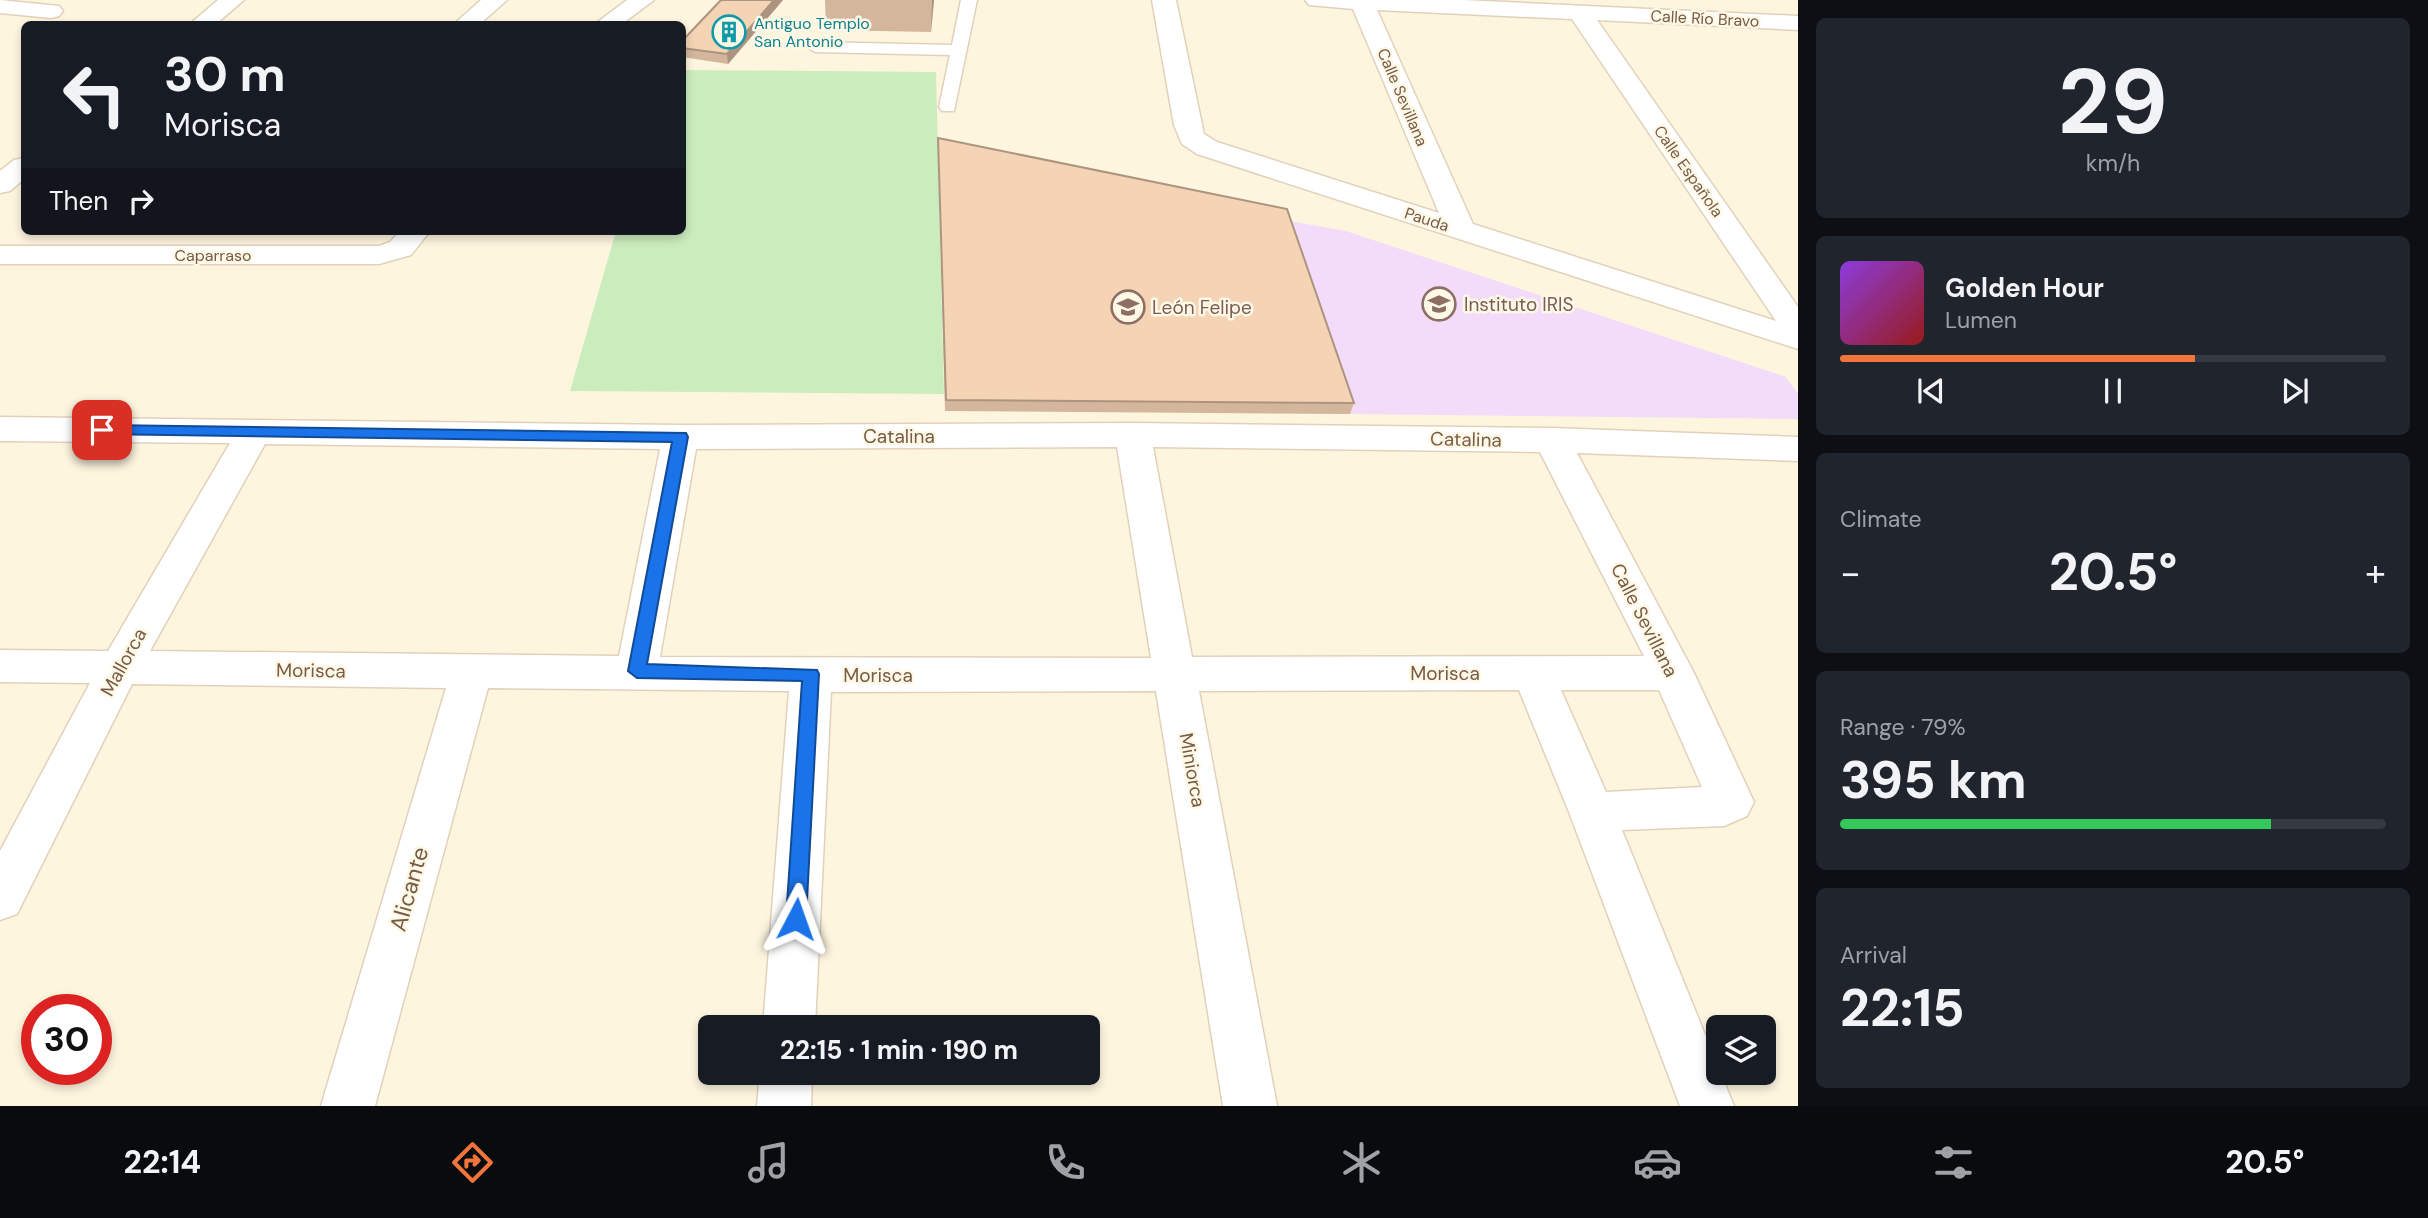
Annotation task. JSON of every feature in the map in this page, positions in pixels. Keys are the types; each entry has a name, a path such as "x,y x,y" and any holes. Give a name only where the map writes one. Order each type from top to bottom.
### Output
{"street":[{"path":"206,21 232,0"},
{"path":"470,21 495,0"},
{"path":"611,21 642,0"},
{"name":"Pauda","path":"1164,0 1187,125 1192,138 1207,148 1798,339"},
{"name":"Calle Río Bravo","path":"1317,0 1495,4 1580,13 1792,23"},
{"path":"1756,0 1792,23"},
{"name":"Calle Sevillana","path":"1362,2 1461,230"},
{"path":"0,6 51,11"},
{"name":"Calle Española","path":"1580,13 1798,330"},
{"path":"0,185 21,168"},
{"name":"Caparraso","path":"0,255 379,256 394,254 407,246 413,235"},
{"name":"Catalina","path":"0,429 680,437 1133,435 1552,440 1798,449"},
{"name":"Mallorca","path":"0,898 119,668 256,431"},
{"name":"Miniorca","path":"1133,435 1177,675 1250,1106"},
{"path":"637,671 680,437"},
{"name":"Calle Sevillana","path":"1552,440 1673,673 1731,802 1724,806 1592,812"},
{"name":"Morisca","path":"0,666 471,673 1673,673"},
{"path":"1532,672 1592,812 1707,1106"},
{"name":"Alicante","path":"348,1106 471,673"},
{"path":"790,1015 811,674"},
{"path":"784,1106 785,1085"}],"lane":[{"path":"948,107 969,0"},
{"path":"815,47 959,50"}],"shaded area":[{"name":"Instituto IRIS","path":"1284,220 1346,231 1786,377 1798,394 1798,419 1350,414"}],"green space":[{"path":"686,70 936,72 944,394 570,391 615,235 686,235"}],"building":[{"name":"Antiguo Templo San Antonio","path":"721,0 774,0 727,54 686,49 686,37"},
{"name":"León Felipe","path":"938,138 1287,209 1354,403 946,400"}],"place":[{"name":"Antiguo Templo San Antonio","path":"729,32"},
{"name":"Instituto IRIS","path":"1439,304"},
{"name":"León Felipe","path":"1128,307"}],"route":[{"path":"102,430 680,437 637,671 811,674 796,919"}]}
